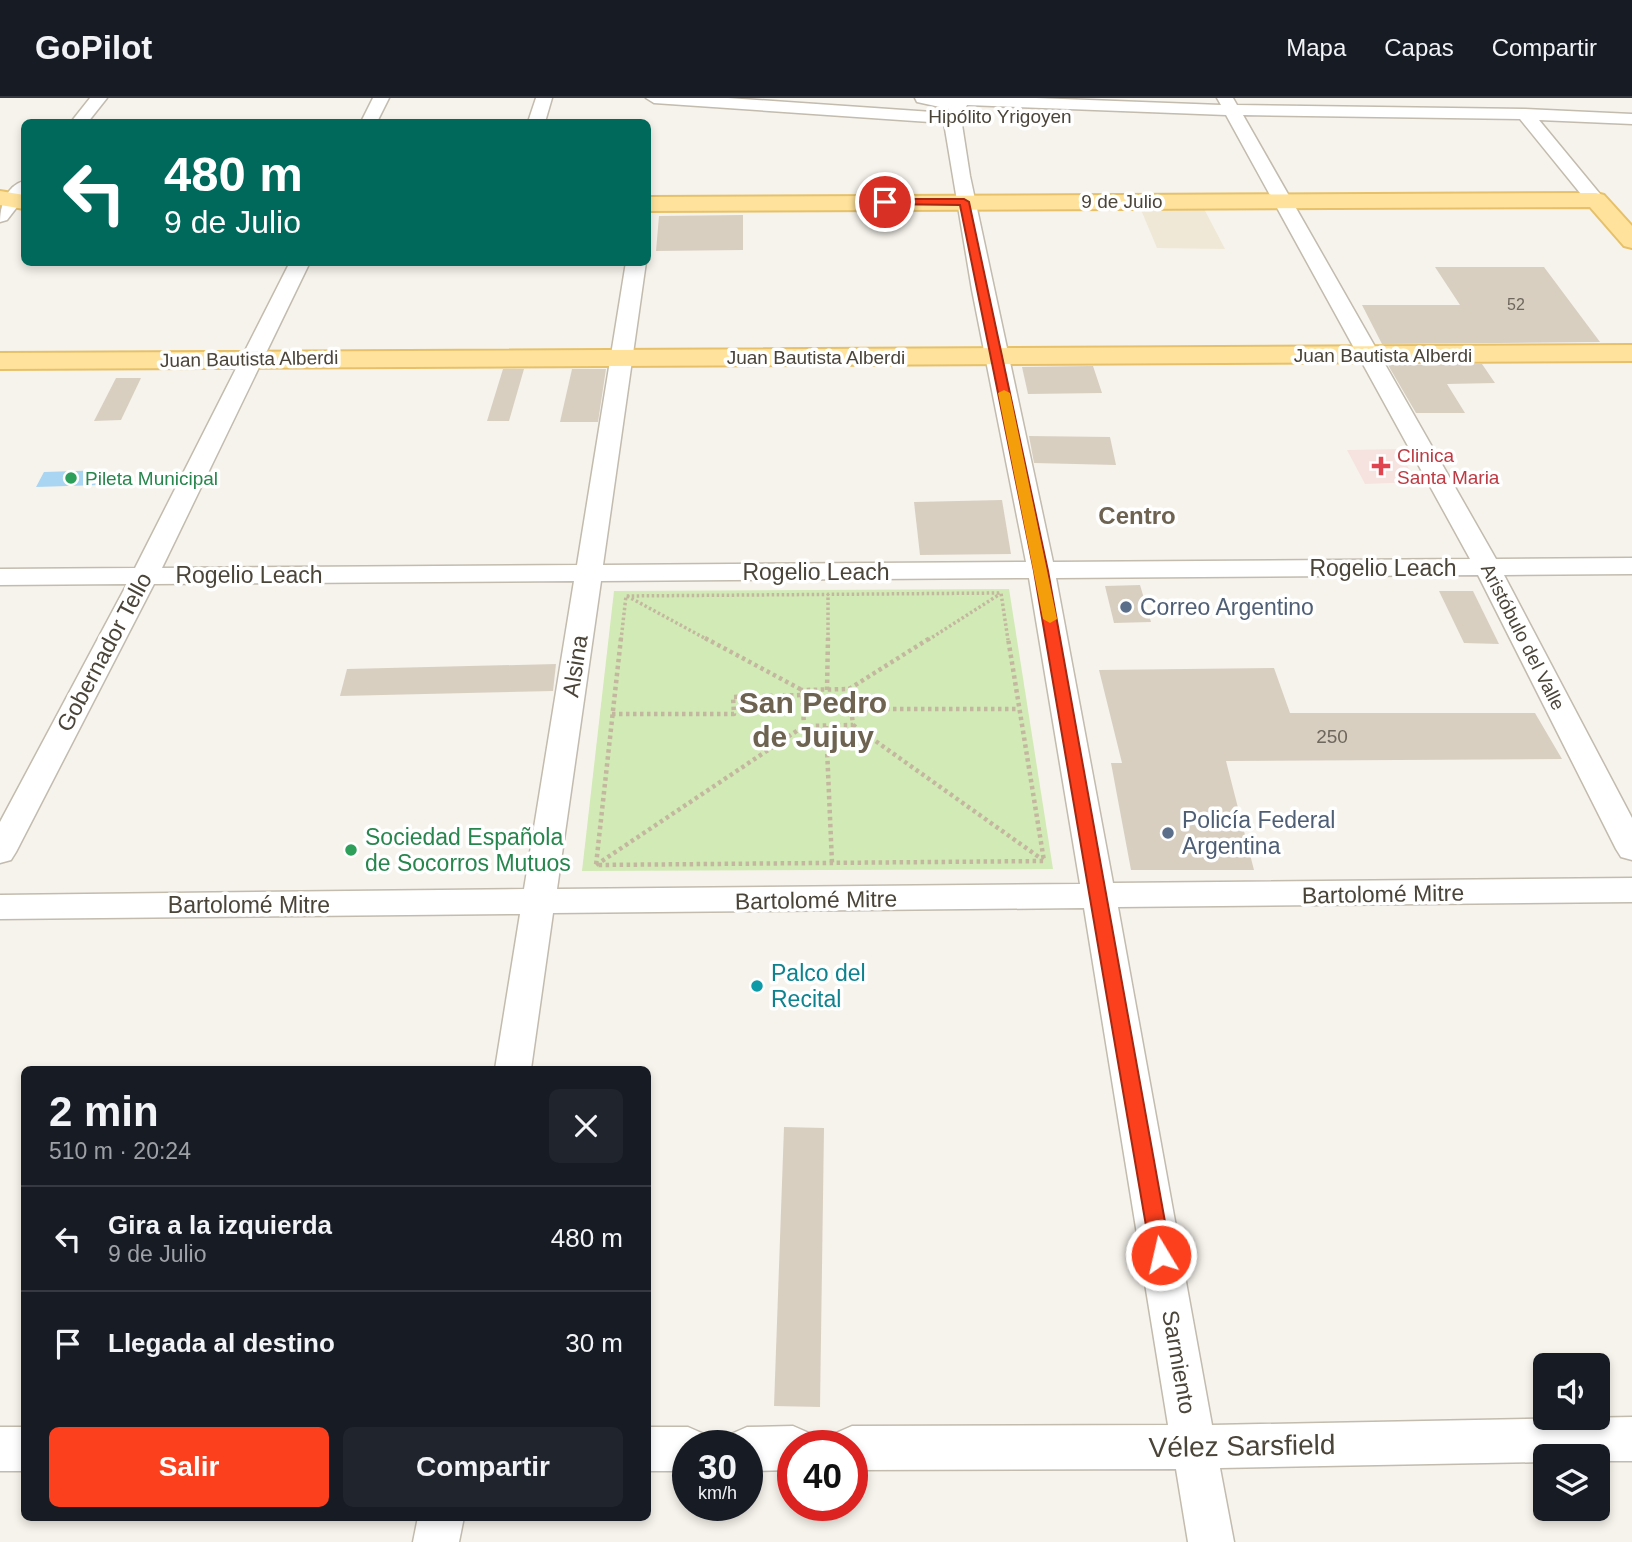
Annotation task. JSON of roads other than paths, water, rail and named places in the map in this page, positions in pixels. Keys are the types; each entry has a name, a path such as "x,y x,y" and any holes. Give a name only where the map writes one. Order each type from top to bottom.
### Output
{"main road":[{"name":"9 de Julio","path":"651,204 1596,200"},
{"path":"1596,200 1632,241"},
{"name":"Juan Bautista Alberdi","path":"0,361 1632,353"}],"street":[{"path":"82,119 99,98"},
{"path":"370,119 381,98"},
{"path":"538,119 544,98"},
{"name":"Hipólito Yrigoyen","path":"654,98 862,105 952,118 1231,108"},
{"name":"Hipólito Yrigoyen","path":"915,98 1347,114 1525,114 1632,121"},
{"path":"924,98 959,106 952,118"},
{"name":"Aristóbulo del Valle","path":"1231,108 1487,567 1632,849"},
{"path":"1525,114 1596,200"},
{"name":"Sarmiento","path":"952,118 964,202 1041,571 1101,897 1211,1542"},
{"name":"Gobernador Tello","path":"0,852 145,575 298,266"},
{"name":"Alsina","path":"513,1066 624,357 635,266"},
{"name":"Rogelio Leach","path":"0,577 1632,566"},
{"name":"Bartolomé Mitre","path":"0,906 1632,890"},
{"name":"Vélez Sarsfield","path":"868,1448 1194,1447 1632,1439"},
{"path":"0,1449 21,1449"},
{"path":"651,1449 672,1449"},
{"path":"436,1542 440,1521"}],"water":[{"name":"Pileta Municipal","path":"107,470 99,485 36,487 44,472"}],"place":[{"name":"Clinica Santa Maria","path":"1381,466"},
{"name":"Pileta Municipal","path":"71,478"},
{"name":"Correo Argentino","path":"1126,607"},
{"name":"Policía Federal Argentina","path":"1168,833"},
{"name":"Sociedad Española de Socorros Mutuos","path":"351,850"},
{"name":"Palco del Recital","path":"757,986"}],"district":[{"name":"Centro","path":"1137,515"},
{"name":"San Pedro de Jujuy","path":"813,719"}]}
